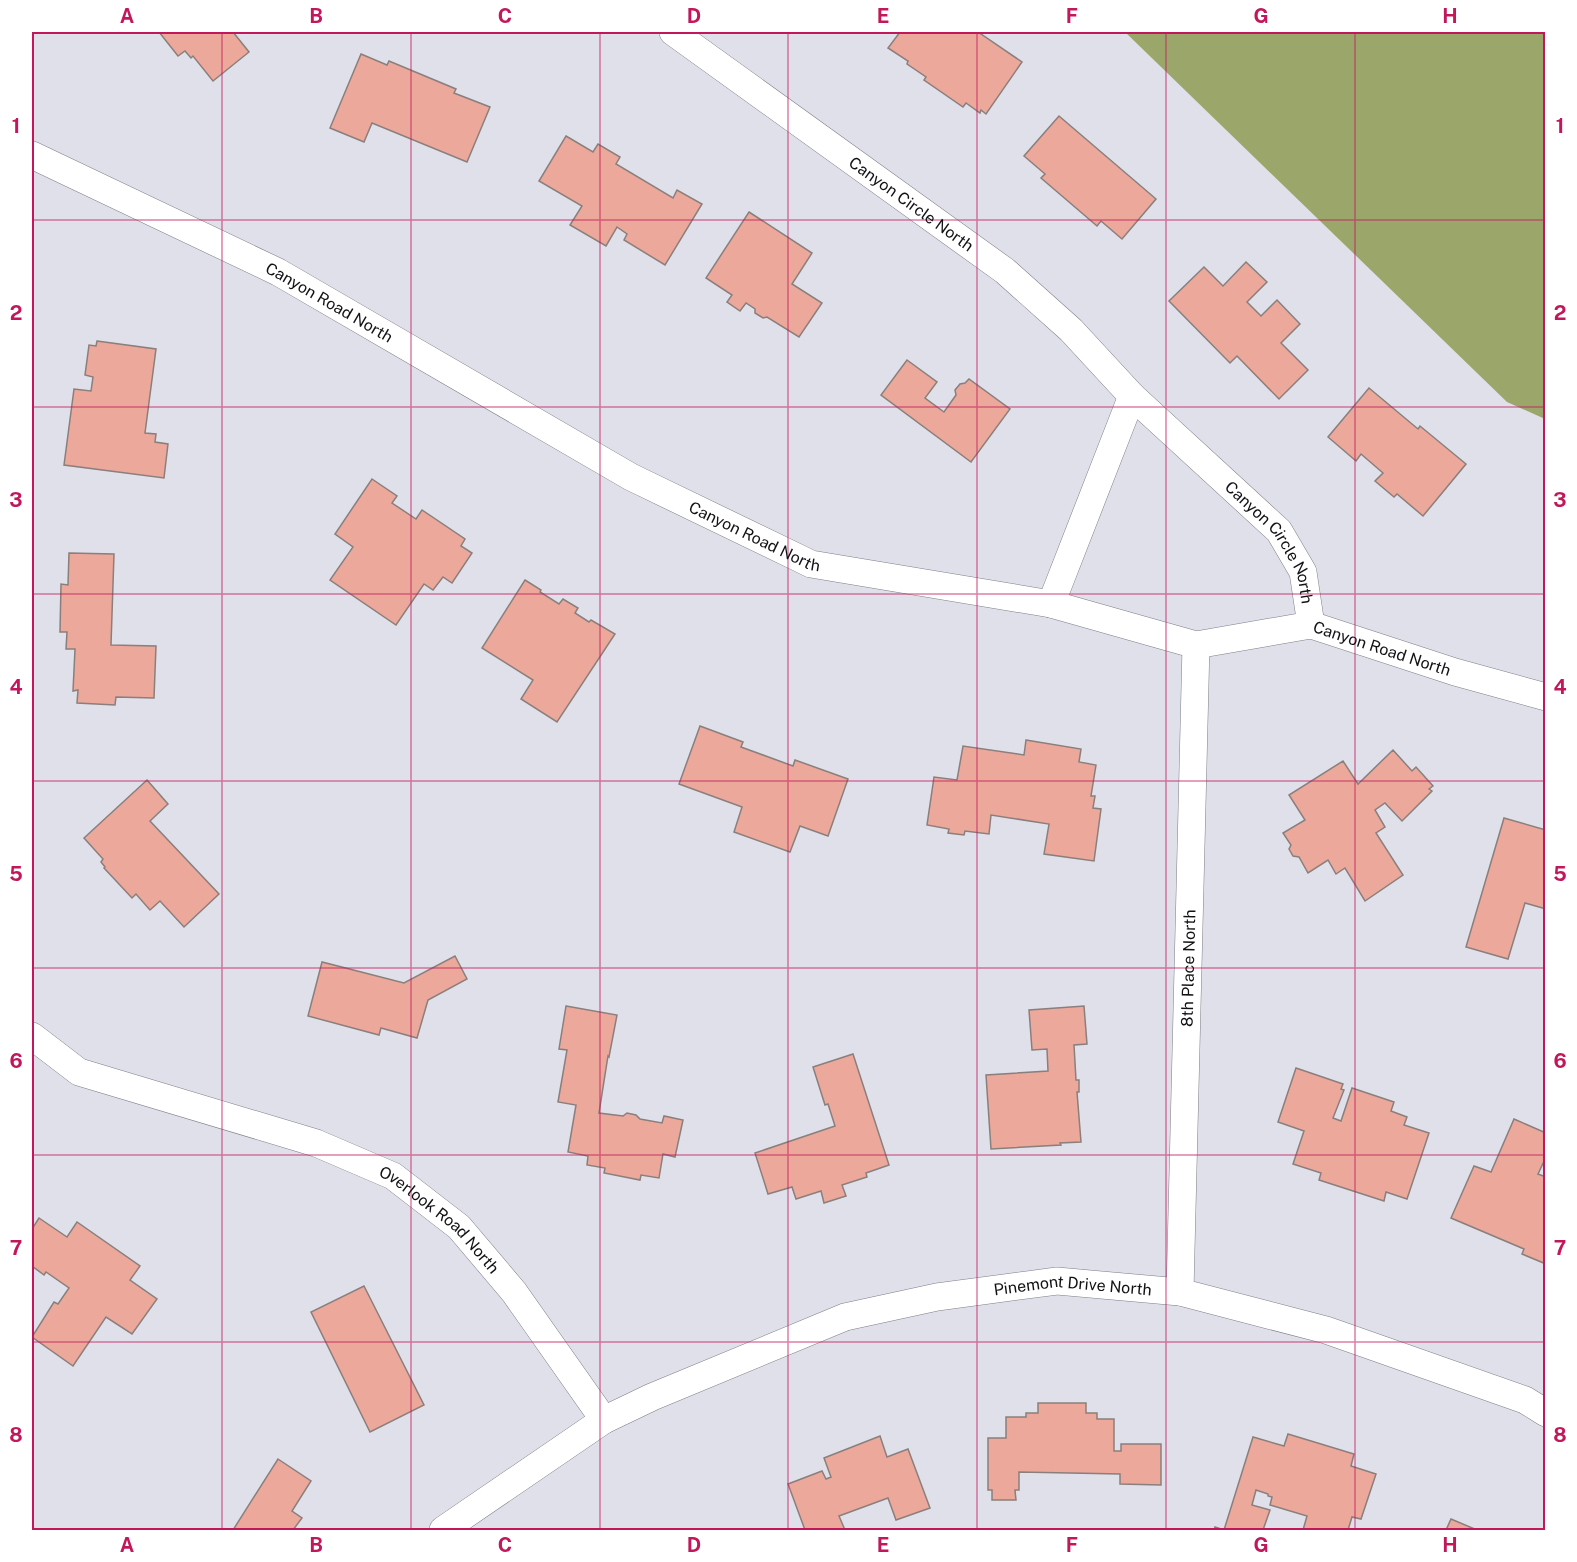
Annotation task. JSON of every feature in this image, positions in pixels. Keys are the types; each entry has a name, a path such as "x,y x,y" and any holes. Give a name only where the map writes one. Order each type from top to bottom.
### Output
{"street":[{"name":"Canyon Circle North","path":"673,32 1005,271 1071,330 1132,396 1279,531 1303,572 1311,625"},
{"name":"Canyon Road North","path":"32,155 278,272 631,477 811,564 1051,604 1196,645 1311,625 1455,672 1545,697"},
{"path":"1051,604 1132,396"},
{"name":"8th Place North","path":"1180,1292 1196,645"},
{"name":"Overlook Road North","path":"32,1036 79,1072 316,1143 393,1176 459,1227 514,1292 604,1420"},
{"name":"Pinemont Drive North","path":"604,1420 652,1396 845,1317 937,1297 1057,1281 1180,1292 1326,1330 1525,1400 1545,1413"},
{"path":"443,1530 604,1420"}],"green space":[{"path":"1125,32 1545,32 1545,419 1507,402"}],"building":[{"path":"159,32 233,32 249,52 213,81 193,56 191,58 185,51 178,56"},
{"path":"900,32 978,32 1022,62 986,114 981,110 980,113 966,103 963,107 924,80 926,77 907,64 908,61 888,48"},
{"path":"361,54 387,65 389,61 456,89 454,93 490,107 467,162 372,123 364,142 330,128"},
{"path":"1059,116 1156,199 1122,239 1101,221 1097,226 1041,178 1045,174 1024,156"},
{"path":"566,136 593,152 598,144 620,157 616,164 673,198 677,190 702,204 665,265 624,240 627,234 617,227 606,246 570,225 582,206 539,181"},
{"path":"749,212 812,253 792,284 822,303 799,337 767,317 763,318 755,313 755,309 746,303 740,311 727,302 732,295 706,278"},
{"path":"1246,262 1267,282 1247,302 1261,316 1277,300 1300,324 1281,343 1308,370 1279,399 1237,356 1230,363 1169,301 1204,267 1223,286"},
{"path":"97,341 156,349 145,433 156,434 155,442 168,444 164,478 64,465 74,389 91,391 93,377 85,375 89,345 96,346"},
{"path":"907,360 937,382 925,398 944,412 956,395 955,390 969,379 1010,409 971,462 881,395"},
{"path":"1369,388 1418,429 1420,426 1466,464 1423,516 1397,494 1394,497 1375,481 1383,473 1361,454 1356,461 1328,437"},
{"path":"372,479 397,496 392,503 416,519 422,510 465,539 461,546 472,553 452,583 443,577 433,590 424,584 396,625 330,580 353,547 335,534"},
{"path":"69,553 114,554 111,645 156,646 154,698 116,697 115,705 77,703 78,690 73,691 75,649 66,649 67,632 60,632 61,584 68,585"},
{"path":"525,580 559,604 563,599 578,608 575,613 615,634 557,722 521,699 533,680 482,648"},
{"path":"700,726 743,742 741,747 793,766 795,760 848,779 828,836 800,826 790,852 734,832 742,807 679,784"},
{"path":"1026,740 1081,749 1079,762 1096,765 1091,796 1095,796 1093,808 1101,809 1094,861 1044,854 1049,824 991,815 989,834 965,831 964,835 948,833 949,829 927,825 934,777 957,780 963,746 1024,755"},
{"path":"1393,750 1412,771 1416,767 1433,786 1429,789 1432,791 1402,821 1385,803 1375,810 1385,827 1376,833 1403,875 1365,901 1345,868 1336,874 1328,860 1308,873 1299,857 1293,856 1289,849 1291,845 1283,833 1305,820 1289,795 1343,761 1358,784"},
{"path":"147,780 168,804 150,821 219,894 184,927 160,901 150,910 136,894 132,898 104,868 101,862 103,859 84,838"},
{"path":"1504,818 1546,830 1546,909 1525,903 1508,959 1466,947"},
{"path":"455,956 467,979 428,1000 417,1038 381,1028 379,1035 308,1016 322,962 404,983"},
{"path":"566,1006 617,1015 599,1113 623,1116 627,1113 636,1115 640,1119 662,1123 664,1116 683,1120 675,1157 663,1154 659,1178 641,1175 640,1180 604,1173 605,1168 587,1165 588,1156 568,1152 576,1105 558,1102 567,1050 559,1049"},
{"path":"1084,1006 1087,1044 1074,1045 1076,1080 1079,1080 1079,1092 1077,1092 1081,1142 991,1149 986,1075 1048,1071 1047,1049 1032,1050 1029,1010"},
{"path":"853,1054 889,1165 866,1173 867,1177 842,1185 846,1196 824,1203 821,1191 796,1199 792,1187 768,1194 755,1153 835,1126 828,1104 825,1105 813,1067"},
{"path":"1296,1068 1343,1084 1341,1089 1344,1090 1333,1118 1341,1121 1352,1088 1394,1102 1391,1111 1407,1117 1404,1125 1429,1133 1407,1199 1386,1192 1384,1201 1319,1180 1321,1173 1293,1164 1304,1131 1278,1122"},
{"path":"1514,1119 1546,1133 1546,1157 1538,1174 1546,1177 1546,1264 1522,1254 1524,1249 1451,1218 1474,1166 1491,1172"},
{"path":"39,1218 67,1237 77,1222 140,1266 130,1280 157,1299 132,1334 106,1317 73,1366 32,1337 54,1302 58,1304 69,1288 46,1272 44,1275 32,1266 32,1229"},
{"path":"364,1286 424,1405 370,1432 311,1312"},
{"path":"1038,1403 1086,1403 1086,1413 1097,1413 1097,1419 1114,1419 1114,1451 1121,1451 1121,1444 1161,1444 1161,1485 1120,1484 1120,1474 1019,1472 1019,1490 1015,1490 1016,1500 992,1500 992,1490 988,1490 988,1438 1006,1438 1006,1417 1026,1417 1026,1413 1038,1413"},
{"path":"1288,1434 1354,1454 1351,1466 1376,1474 1361,1519 1352,1517 1348,1530 1303,1530 1307,1516 1270,1505 1272,1497 1256,1490 1252,1505 1270,1510 1263,1530 1224,1530 1253,1437 1284,1446"},
{"path":"880,1436 887,1457 908,1449 930,1508 896,1520 888,1498 839,1516 845,1530 805,1530 788,1484 822,1471 826,1479 831,1477 824,1458"},
{"path":"278,1459 311,1481 292,1511 302,1518 293,1530 233,1530"},
{"path":"1451,1519 1477,1530 1446,1530"}]}
